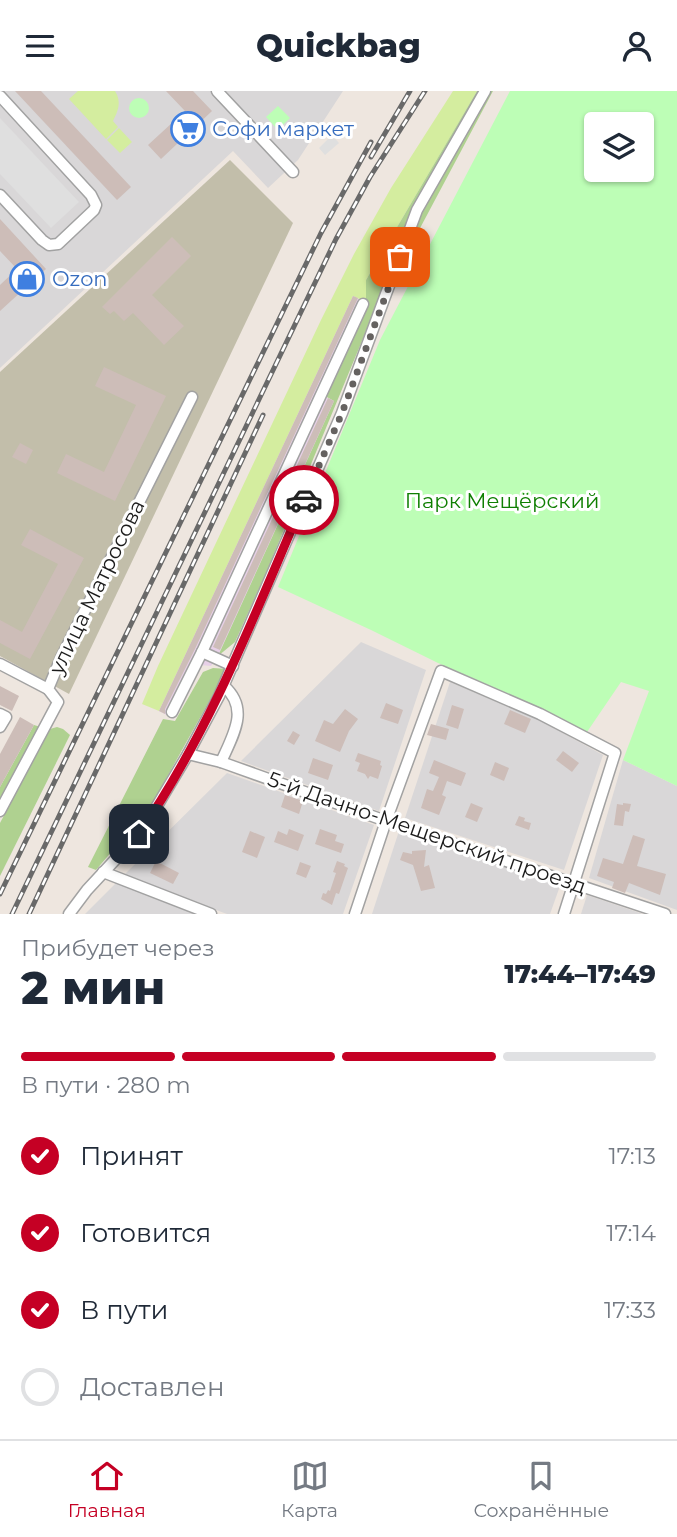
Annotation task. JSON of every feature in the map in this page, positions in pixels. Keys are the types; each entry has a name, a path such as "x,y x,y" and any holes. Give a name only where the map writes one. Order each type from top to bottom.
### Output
{"street":[{"path":"219,91 293,172"},
{"path":"69,914 139,834 188,754 224,686 342,413 417,210 485,91"},
{"path":"0,96 88,191 96,205 58,244 49,245 0,195"},
{"path":"172,712 363,304"},
{"name":"улица Матросова","path":"0,811 58,702 48,689 66,649 192,397"},
{"path":"202,652 233,666"},
{"path":"0,664 48,689"},
{"path":"355,914 441,671 540,714 615,753 564,914"},
{"path":"221,762 235,730 239,713 237,701 224,686"},
{"path":"0,713 6,716 0,727"},
{"name":"5-й Дачно-Мещерский проезд","path":"188,754 221,762 386,821 665,914"},
{"path":"103,872 211,914"}],"shaded area":[{"path":"0,91 343,91 298,160 268,188 233,151 0,368"},
{"path":"0,118 79,202 51,228 0,174"},
{"path":"332,135 339,143 325,155 319,148"},
{"path":"230,160 293,223 69,694 0,656 0,372"},
{"path":"353,296 366,302 326,397 334,401 218,656 211,666 200,665 174,719 159,711"},
{"path":"361,642 426,670 379,811 241,761"},
{"path":"450,682 539,720 603,755 564,870 405,818"},
{"path":"623,760 677,786 677,910 589,878"},
{"path":"227,773 374,825 343,914 227,914 123,876"},
{"path":"399,831 560,886 550,914 372,914"},
{"path":"117,882 200,914 85,914"},
{"path":"587,895 643,914 581,914"}],"green space":[{"path":"78,91 115,91 119,103 113,121 118,127 106,139 69,99"},
{"path":"453,91 477,91 366,280 366,302 353,296 159,711 142,704 354,254 391,188"},
{"path":"477,91 493,91 369,324 235,642 218,656 334,401 325,396 366,302 366,280"},
{"name":"Парк Мещёрский","path":"510,91 677,91 677,786 623,760 649,691 621,682 587,732 543,709 438,663 278,587 380,340"},
{"path":"139,98 146,101 149,108 146,115 139,118 132,115 129,108 132,101"},
{"path":"278,106 290,118 278,130 266,117"},
{"path":"119,128 132,142 120,153 107,140"},
{"path":"213,668 227,669 152,804 96,870 88,867 163,719 175,721 203,672"},
{"path":"34,725 44,728 0,811 0,787"},
{"path":"57,727 70,735 0,876 0,823 50,729"}],"building":[{"path":"15,91 41,91 131,187 117,200"},
{"path":"166,91 193,91 212,111 161,159 148,145 185,111"},
{"path":"0,219 46,269 0,311 0,285 17,269 0,251"},
{"path":"172,237 191,256 152,295 184,326 164,345 133,313 124,321 114,311 110,314 102,307"},
{"path":"353,296 358,298 165,709 165,714 159,711"},
{"path":"104,367 166,396 115,501 57,473 66,454 104,472 136,405 95,386"},
{"path":"328,398 334,401 220,650 213,647"},
{"path":"20,443 33,450 26,464 12,457"},
{"path":"30,529 84,558 30,659 0,643 0,620 22,632 58,564 21,545"},
{"path":"0,686 19,696 12,711 0,705"},
{"path":"386,703 403,710 398,724 380,718"},
{"path":"452,705 464,709 458,729 446,725"},
{"path":"345,709 358,719 349,731 340,752 315,741 324,720 333,724"},
{"path":"510,710 531,719 525,733 504,724"},
{"path":"20,717 34,725 0,787 0,754"},
{"path":"431,724 449,729 446,740 427,735"},
{"path":"293,731 300,735 294,745 287,741"},
{"path":"563,751 579,763 572,772 556,760"},
{"path":"358,753 381,761 378,779 370,776 368,779 365,774 357,771 360,763 355,761"},
{"path":"313,758 333,765 328,780 308,773"},
{"path":"434,760 466,773 461,786 447,781 442,795 446,797 439,815 421,808 427,789 433,791 439,777 429,773"},
{"path":"495,762 509,768 504,781 490,775"},
{"path":"285,795 303,801 299,814 281,807"},
{"path":"471,803 483,808 477,822 465,817"},
{"path":"617,804 631,804 629,812 625,811 623,826 614,825"},
{"path":"519,816 531,823 529,830 515,825"},
{"path":"289,829 304,835 298,851 274,842 278,831 287,835"},
{"path":"320,829 337,835 335,841 344,844 341,853 315,844"},
{"path":"250,831 265,837 257,858 242,852"},
{"path":"633,835 645,839 637,866 666,874 660,895 629,883 625,893 612,888 614,882 597,876 603,858 623,864"},
{"path":"426,850 424,867 429,865 435,888 421,891 413,865 400,860 403,852 412,854 412,851"},
{"path":"156,861 179,873 173,884 150,873"},
{"path":"337,861 348,868 332,905 321,899 323,893 330,891"},
{"path":"300,862 311,866 306,878 296,874"}],"railway":[{"path":"371,157 410,91"},
{"path":"12,914 336,239 370,177 425,91"},
{"path":"0,894 321,233 371,142"},
{"path":"29,914 263,415"}],"way so far":[{"path":"304,500 342,413 400,257"}],"place":[{"name":"Софи маркет","path":"188,129"},
{"name":"Ozon","path":"27,279"}],"route":[{"path":"139,834 188,754 219,696 304,500"}]}
